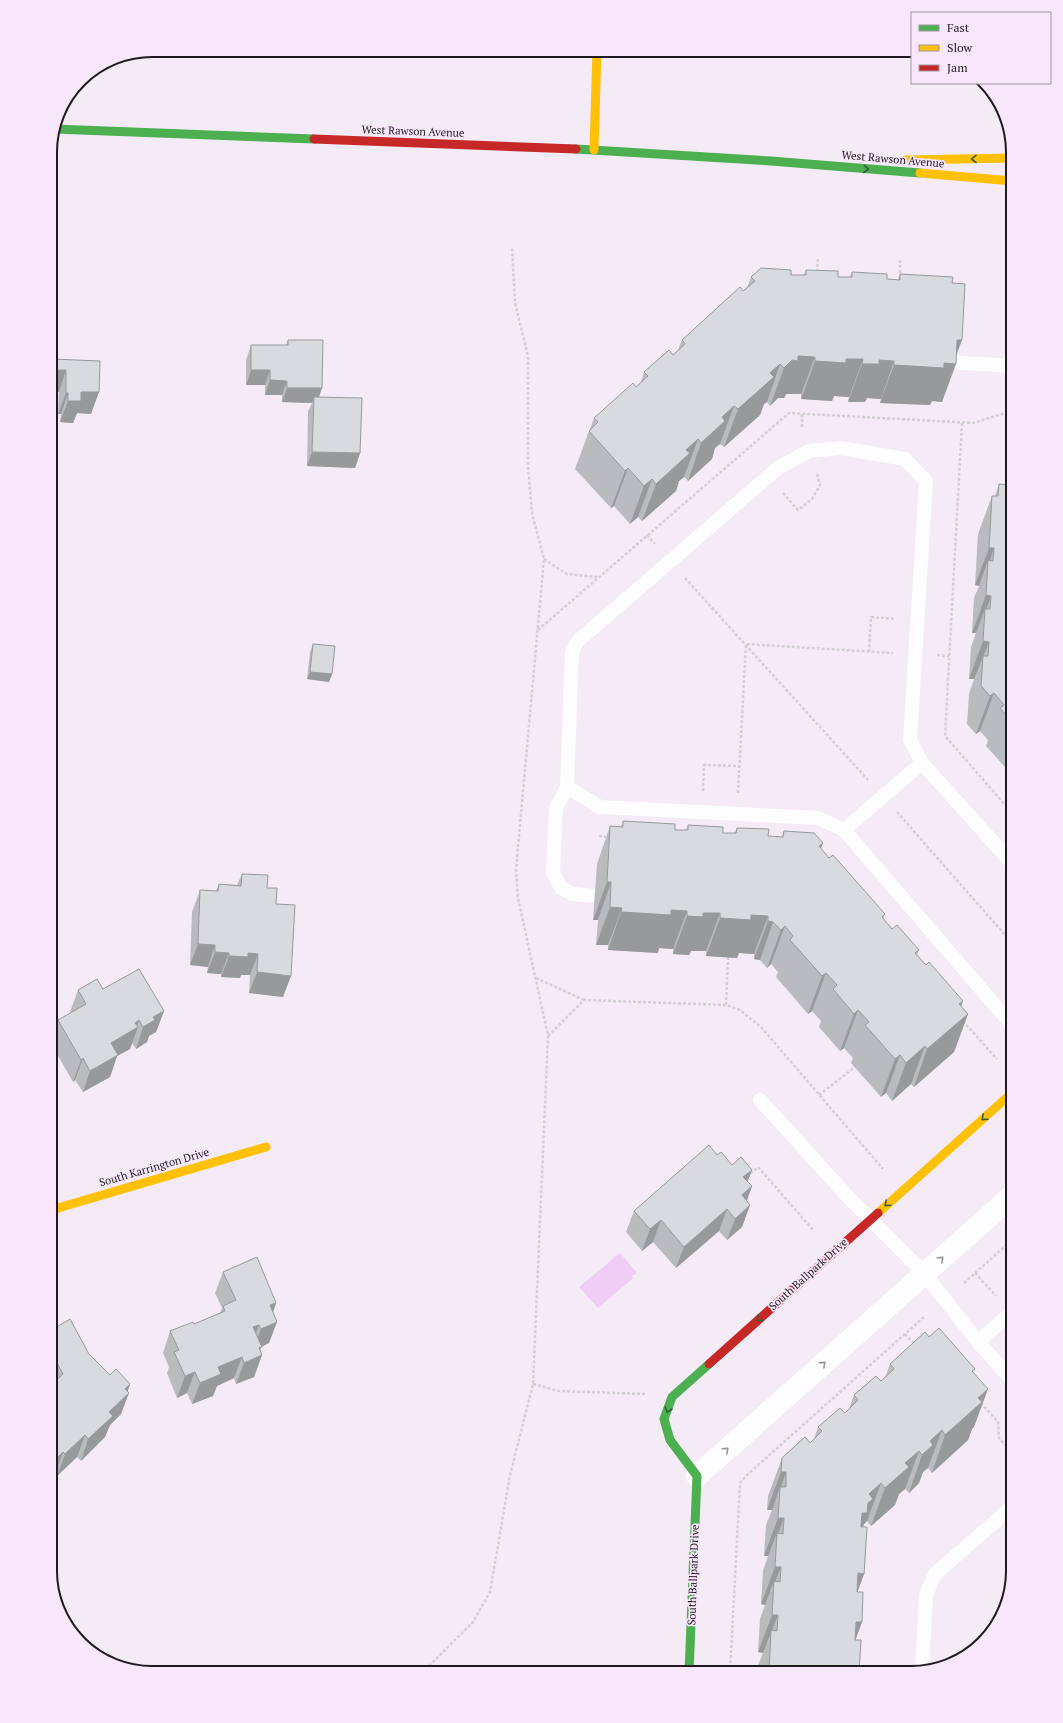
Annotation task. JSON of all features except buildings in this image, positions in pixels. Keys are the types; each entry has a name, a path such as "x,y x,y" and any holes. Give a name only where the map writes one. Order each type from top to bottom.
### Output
{"main road":[{"path":"594,150 597,57"},
{"name":"West Rawson Avenue","path":"60,129 594,150 771,161 1006,180"},
{"name":"West Rawson Avenue","path":"896,160 1006,158"},
{"name":"West Rawson Avenue","path":"771,161 872,160"},
{"name":"South Ballpark Drive","path":"689,1666 697,1476 670,1440 664,1419 672,1397 1006,1098"},
{"name":"South Karrington Drive","path":"57,1209 266,1147"}],"street":[{"path":"697,1476 1006,1201"}],"lane":[{"path":"948,362 1006,366"},
{"path":"595,896 573,894 561,888 553,872 556,808 566,787 572,652 578,641 778,468 809,451 841,448 905,459 926,481 910,740 922,763 1006,856"},
{"path":"844,830 922,763"},
{"path":"566,787 600,807 818,818 844,830 1006,1018"},
{"path":"760,1100 870,1219 925,1274 978,1342 1006,1373"},
{"path":"978,1342 1006,1317"},
{"path":"922,1665 926,1595 935,1574 1006,1512"}],"path":[{"path":"429,1666 473,1622 490,1592 510,1475 533,1384 548,1036 518,898 516,869 544,559 532,513 528,467 528,356 515,304 512,247"},
{"path":"817,279 818,257"},
{"path":"900,259 900,282"},
{"path":"802,413 802,429"},
{"path":"962,423 945,736 1006,806"},
{"path":"798,510 812,499 820,485 816,470"},
{"path":"647,535 655,544"},
{"path":"544,559 567,574 598,577"},
{"path":"538,630 618,561"},
{"path":"685,577 871,784"},
{"path":"869,652 871,617"},
{"path":"746,644 899,653"},
{"path":"738,796 746,644"},
{"path":"931,655 949,656"},
{"path":"704,765 739,766"},
{"path":"895,810 1006,936"},
{"path":"599,836 614,837"},
{"path":"726,1005 728,957"},
{"path":"535,978 584,1000 726,1005 740,1010 760,1027 883,1169"},
{"path":"548,1036 584,1000"},
{"path":"961,1018 997,1059"},
{"path":"819,1095 854,1067"},
{"path":"743,1181 758,1167 814,1231"},
{"path":"964,1283 1006,1245"},
{"path":"975,1273 999,1299"},
{"path":"730,1666 740,1483 747,1475 924,1317"},
{"path":"905,1334 919,1349"},
{"path":"533,1384 559,1391 633,1393 672,1397"},
{"path":"978,1399 998,1422 999,1438 1006,1446"}],"shaded area":[{"path":"620,1253 637,1273 598,1308 579,1287"}],"traffic: fast":[{"path":"60,129 314,139"},
{"path":"576,149 771,161 920,173"},
{"path":"689,1666 697,1476 670,1440 664,1419 672,1397 709,1364"}],"traffic: slow":[{"path":"594,150 597,57"},
{"path":"906,160 1006,158"},
{"path":"920,173 1006,180"},
{"path":"878,1213 1006,1098"},
{"path":"57,1209 266,1147"}],"traffic: jam":[{"path":"314,139 576,149"},
{"path":"709,1364 878,1213"}]}
